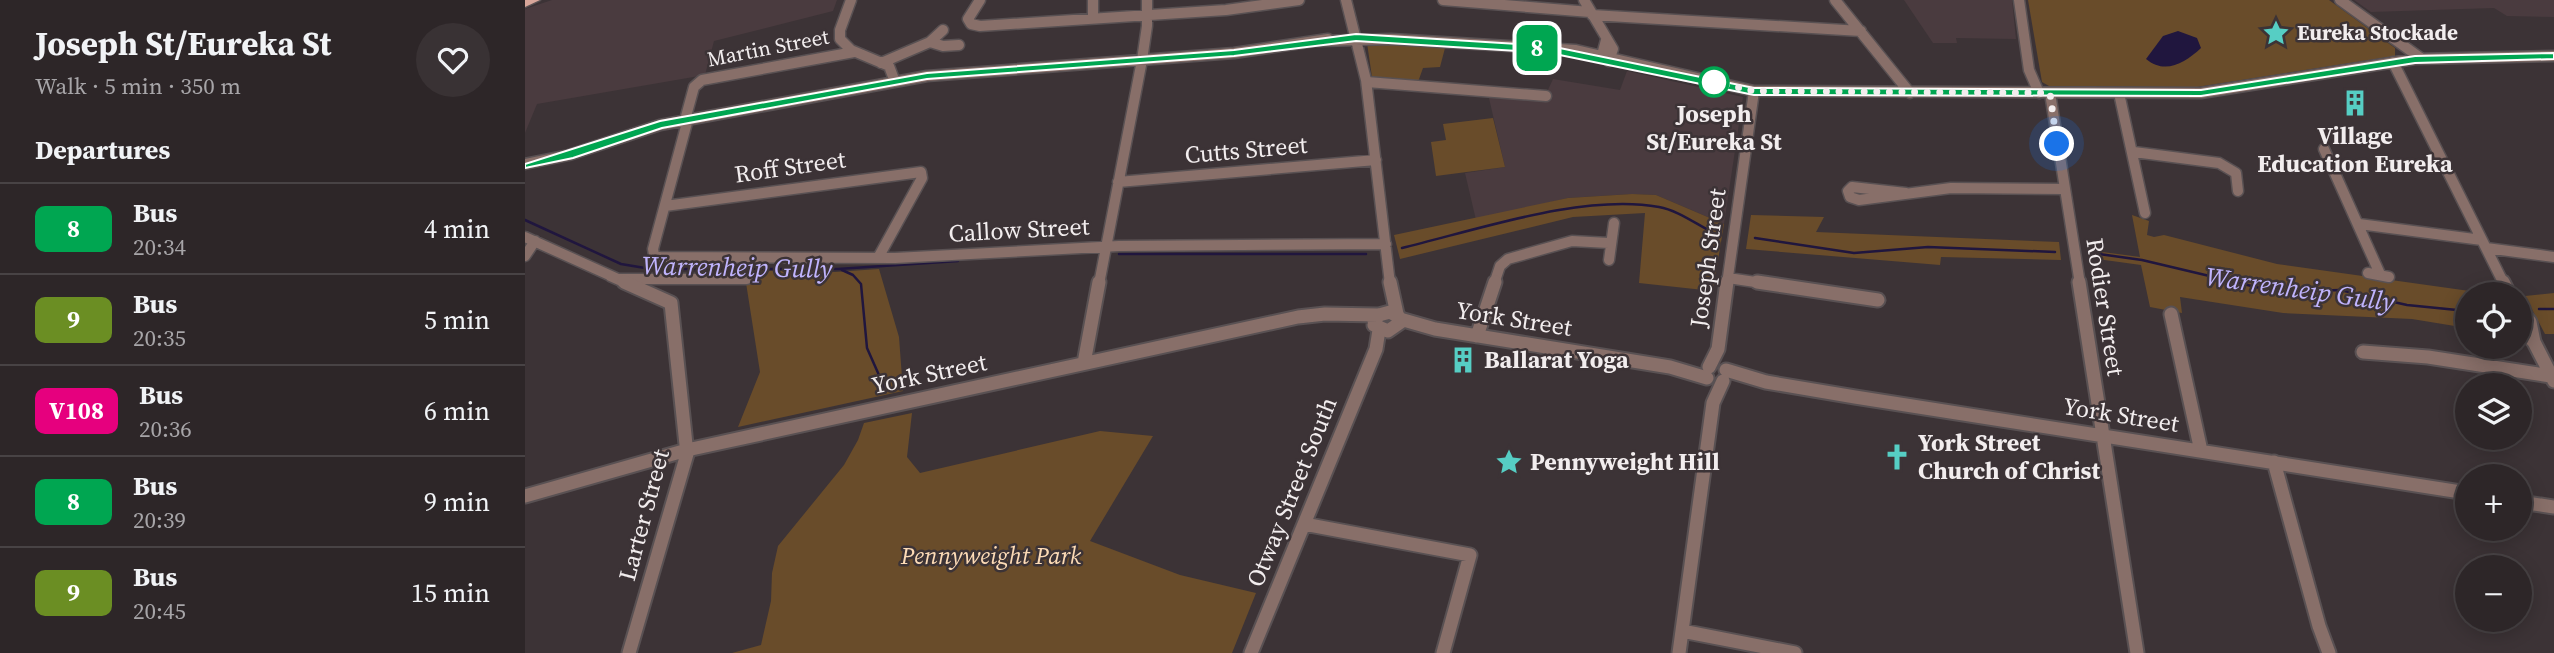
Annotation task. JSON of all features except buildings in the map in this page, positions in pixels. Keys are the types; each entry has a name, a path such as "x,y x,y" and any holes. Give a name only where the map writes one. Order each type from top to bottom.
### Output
{"main road":[{"path":"525,3 534,0"}],"street":[{"path":"851,0 839,33 845,46 889,67 895,82"},
{"path":"980,0 971,12 969,22 982,26 1148,15 1227,5 1299,0"},
{"path":"1093,0 1093,18"},
{"path":"1084,363 1142,60 1148,15 1147,0"},
{"path":"1346,0 1367,82 1392,298 1387,322"},
{"path":"1443,0 1591,14 1861,31"},
{"path":"1584,0 1614,50 1607,58"},
{"path":"1835,0 1910,93"},
{"name":"Rodier Street","path":"2019,0 2029,70 2044,93 2064,189 2137,653"},
{"path":"2340,0 2422,59"},
{"path":"881,62 930,42 943,30"},
{"path":"525,164 569,155 646,128 895,82 954,73 1234,53 1356,36 1542,48 1607,58 1754,91 2214,92 2393,62 2554,56"},
{"path":"930,42 943,46 959,45"},
{"name":"Martin Street","path":"686,120 693,89 698,82 707,78 854,52"},
{"path":"881,62 881,85"},
{"path":"2393,62 2503,282"},
{"path":"1367,82 1546,96"},
{"name":"Joseph Street","path":"1708,373 1718,349 1754,91"},
{"path":"2119,93 2134,152 2145,213"},
{"path":"655,256 653,250 686,120"},
{"path":"2312,146 2329,149 2379,275"},
{"path":"2134,152 2223,164 2236,173 2238,191"},
{"name":"Cutts Street","path":"1118,183 1376,160"},
{"name":"Roff Street","path":"665,206 913,170 921,172 922,178 878,258"},
{"path":"1906,193 1961,187 2064,189"},
{"path":"1609,260 1609,243 1614,223"},
{"path":"2359,224 2554,257"},
{"path":"525,256 530,239 671,303"},
{"path":"1477,336 1500,266 1509,259 1572,241 1609,243"},
{"name":"Callow Street","path":"655,256 878,258 1106,246 1386,244"},
{"path":"610,276 626,280 747,279"},
{"path":"1728,278 1878,300"},
{"name":"Larter Street","path":"629,653 687,450 669,280"},
{"path":"2171,314 2200,451"},
{"name":"York Street","path":"525,496 687,450 1305,315 1347,316 1435,329 1708,373 1713,382 1725,375 2455,491"},
{"name":"Otway Street South","path":"1251,653 1387,322"},
{"path":"2532,332 2534,342 2553,378"},
{"name":"Joseph Street","path":"1718,349 1725,375"},
{"path":"2363,352 2428,357 2553,378"},
{"path":"1708,373 1713,403"},
{"path":"1679,653 1713,403 1725,375"},
{"path":"2274,462 2319,626 2329,653"},
{"path":"2532,504 2551,507"},
{"path":"1304,524 1470,555 1443,653"},
{"path":"1682,631 1795,653"}],"shaded area":[{"path":"552,0 837,0 833,11 714,41 705,75 537,104 525,133 525,9"},
{"path":"1904,0 2012,0 2016,39 1956,38 1957,43 1933,43"},
{"path":"2354,0 2554,0 2554,17 2507,16 2494,8 2371,12"},
{"path":"2178,31 2197,38 2201,48 2182,62 2168,67 2153,64 2146,59 2163,36"},
{"path":"1627,71 1743,97 1724,224 1656,195 1632,194 1568,198 1476,220 1465,173 1505,167 1488,94 1547,92 1553,79 1620,90"}],"green space":[{"name":"Eureka Stockade","path":"2028,0 2329,0 2395,48 2395,56 2197,87 2049,86 2042,82"},
{"path":"1367,43 1445,48 1440,67 1423,68 1418,82 1372,77"},
{"path":"1493,118 1505,167 1436,176 1431,142 1446,140 1443,124"},
{"path":"1656,195 1724,224 1713,291 1639,283 1645,213 1573,217 1400,259 1394,235 1568,198"},
{"path":"1751,215 1824,217 1816,232 2059,242 2061,260 1941,257 1940,265 1746,249"},
{"path":"2132,215 2149,221 2147,235 2154,237 2164,235 2277,264 2455,289 2455,326 2412,319 2283,313 2180,297 2182,313 2150,307 2141,265 2090,258 2088,250 2140,257"},
{"path":"879,269 899,337 903,391 738,427 760,372 744,270 835,272"},
{"path":"2554,293 2554,334 2545,334 2532,309 2532,295"},
{"name":"Pennyweight Park","path":"912,413 907,457 920,473 1100,431 1153,436 1090,541 1180,575 1256,593 1232,653 732,653 761,645 771,601 772,573 778,546 844,465 864,423"}],"waterway":[{"name":"Warrenheip Gully","path":"1402,248 1497,223 1598,205 1659,207 1679,214 1712,232"},
{"name":"Warrenheip Gully","path":"525,220 621,264 651,269 838,269 958,261"},
{"name":"Warrenheip Gully","path":"1755,238 1854,253 1928,247 2055,252"},
{"name":"Warrenheip Gully","path":"2092,253 2142,260 2277,292 2340,290 2407,305 2455,310"},
{"name":"Warrenheip Gully","path":"1119,254 1366,254"},
{"path":"842,270 853,275 861,284 867,348 886,391"},
{"name":"Warrenheip Gully","path":"2539,309 2554,309"}],"bus line":[{"name":"8","path":"525,164 569,155 660,125 927,76 1234,53 1356,37 1550,49 1754,91 2201,93 2415,59 2554,56"}],"place":[{"name":"Eureka Stockade","path":"2276,33"},
{"name":"Joseph St/Eureka St","path":"1714,82"},
{"name":"Village Education Eureka","path":"2355,103"},
{"name":"Ballarat Yoga","path":"1463,360"},
{"name":"York Street Church of Christ","path":"1897,457"},
{"name":"Pennyweight Hill","path":"1509,462"}],"route":[{"path":"1714,82 1754,91 2050,93 2057,144"}]}
